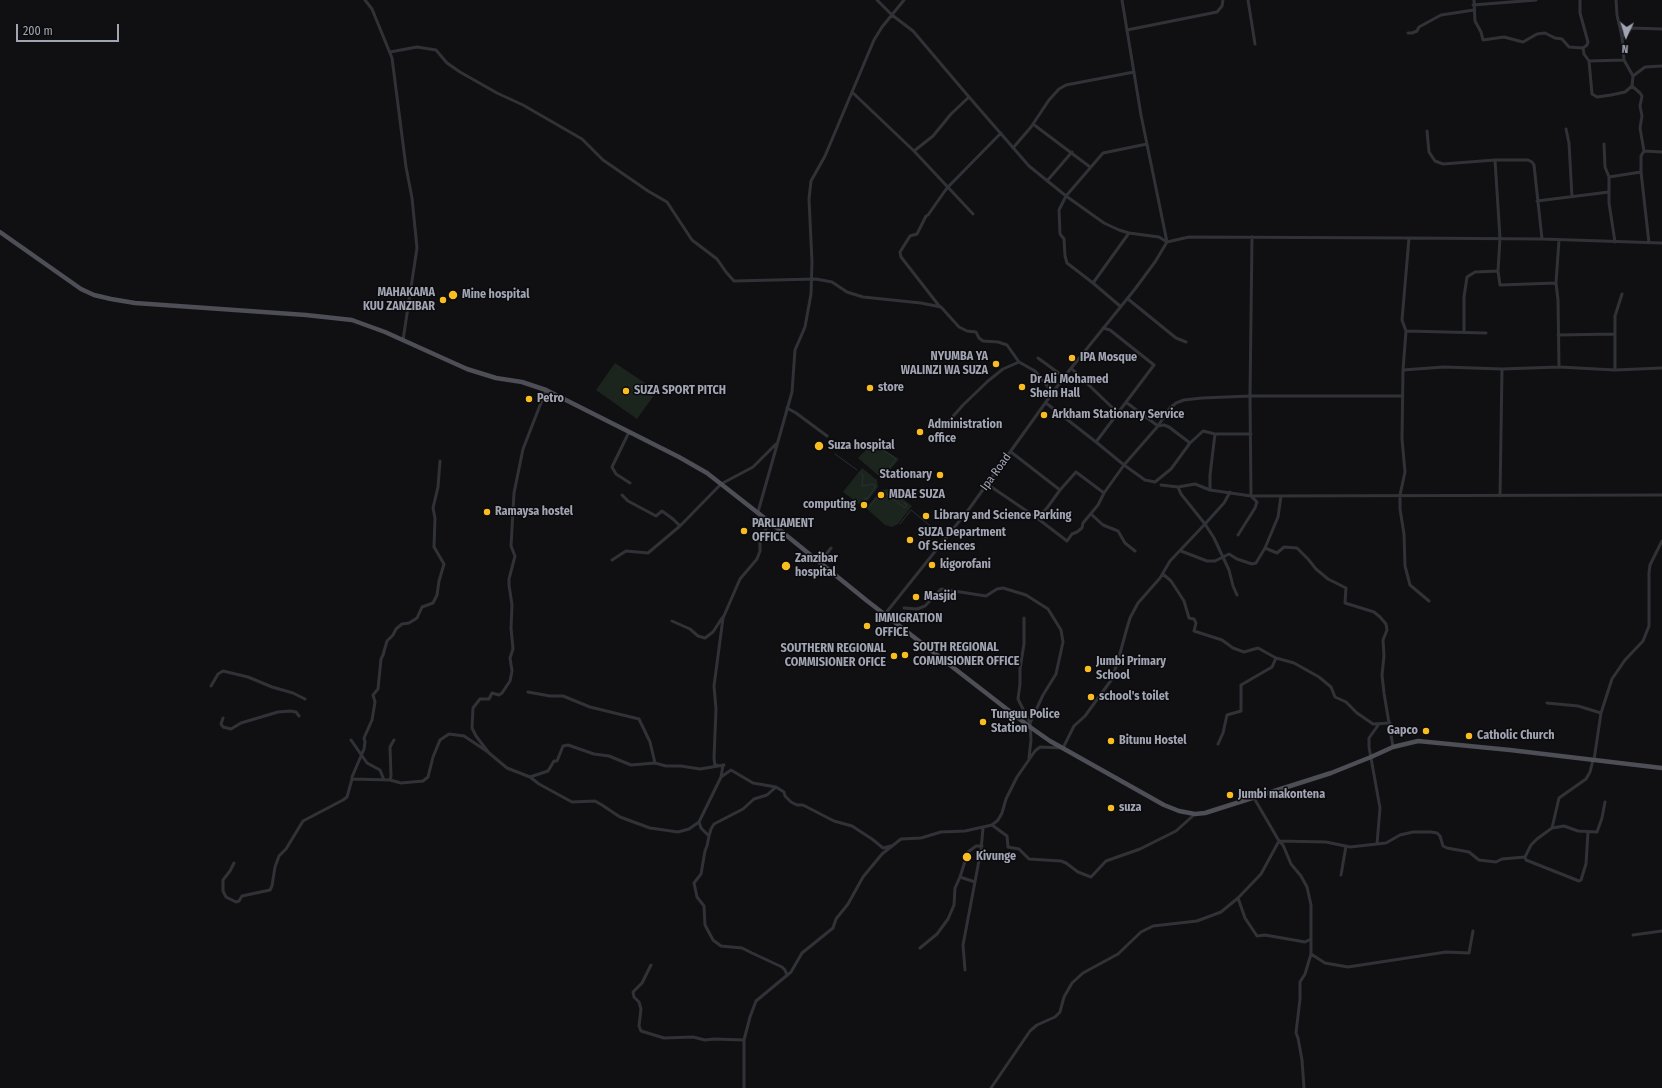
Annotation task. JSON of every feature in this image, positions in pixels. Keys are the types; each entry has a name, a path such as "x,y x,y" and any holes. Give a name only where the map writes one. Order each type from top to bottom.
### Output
{"main road":[{"path":"0,232 80,289 111,299 192,308 340,318 366,324 467,369 496,378 522,382 546,390 696,466 758,512 885,614 1030,725 1063,748 1164,805 1179,811 1195,814 1205,813 1331,773 1392,747 1411,742 1431,741 1662,768"}],"street":[{"path":"365,0 372,9 390,52 412,198 417,248 403,340"},
{"path":"877,0 892,15 913,31 1029,166 1066,196 1104,223 1129,233 1159,237 1167,242 1189,237 1252,237 1542,238 1558,240 1662,243"},
{"path":"758,512 792,392 795,350 805,327 811,294 812,279 809,199 811,181 825,156 874,40 904,0"},
{"path":"1122,0 1147,144 1167,242"},
{"path":"1127,30 1217,12 1222,6 1223,0"},
{"path":"1248,0 1255,44"},
{"path":"1474,0 1476,23 1482,32 1483,40 1504,37 1523,42 1537,34 1545,32 1555,38 1562,39 1569,47 1582,48 1587,45 1588,42 1580,12 1580,0"},
{"path":"1474,5 1536,0"},
{"path":"1582,48 1589,61 1591,88 1594,95 1603,96 1618,94 1626,92 1632,86 1633,76 1624,60 1616,0"},
{"path":"1408,33 1417,31 1419,27 1441,15 1474,10"},
{"path":"1622,38 1631,28 1662,29"},
{"path":"390,52 417,47 436,50 447,63 460,72 497,93 523,105 582,139 603,160 648,191 667,202 692,240 717,259 734,281 812,279 832,282 847,292 863,296 941,307"},
{"path":"1589,61 1624,60"},
{"path":"1633,76 1645,67 1662,66"},
{"path":"1013,148 1059,89 1066,85 1134,72"},
{"path":"1632,86 1640,92 1642,96 1640,106 1642,116 1640,128 1644,151 1641,156 1641,172 1649,243"},
{"path":"852,92 914,151 973,214"},
{"path":"914,151 933,136 951,114 969,97"},
{"path":"1033,124 1090,167"},
{"path":"1566,129 1569,143 1572,197"},
{"path":"1427,131 1429,152 1435,161 1443,164 1495,160 1532,162 1534,165 1542,238"},
{"path":"1000,133 948,188 926,216 917,234 910,236 900,252 901,257 959,327 967,331 976,332 979,338 983,341 998,342 1006,345 1019,362 1035,371 1053,393"},
{"path":"1120,306 1067,263 1064,239 1060,234 1059,210 1066,196 1103,153 1147,144"},
{"path":"1604,144 1605,167 1609,177 1608,192 1615,242"},
{"path":"1644,151 1662,152"},
{"path":"1047,181 1072,152"},
{"path":"1495,160 1500,238 1498,271 1500,285 1556,282"},
{"path":"1609,177 1641,172"},
{"path":"1537,201 1608,192"},
{"path":"1093,283 1129,233"},
{"path":"1251,496 1250,396 1252,237"},
{"path":"1409,238 1402,320 1406,331 1403,370 1402,439 1405,472 1400,495 1401,518 1404,534 1405,566 1410,585 1429,600"},
{"path":"1558,240 1556,282 1558,300 1559,367"},
{"name":"Ipa Road","path":"885,614 987,484 1064,376 1120,306 1128,299 1155,262 1167,242"},
{"path":"1464,332 1464,297 1467,278 1475,272 1498,271"},
{"path":"1615,370 1615,316 1622,294"},
{"path":"1128,299 1176,338 1186,342"},
{"path":"1096,442 1119,414 1154,365 1110,330 1103,328"},
{"path":"1406,331 1486,333"},
{"path":"1558,335 1615,334"},
{"path":"1038,358 1064,376"},
{"path":"942,430 963,405 988,381 1003,369 1019,362"},
{"path":"1403,370 1444,367 1502,369 1559,367 1615,370 1662,368"},
{"path":"1071,368 1119,414"},
{"path":"1500,496 1502,369"},
{"path":"489,753 472,728 472,708 480,699 489,699 492,693 499,695 502,693 510,682 512,671 510,658 513,649 511,628 512,605 509,579 515,561 515,556 511,546 514,493 524,449 546,390"},
{"path":"987,484 1037,518 1066,541 1072,534 1080,530 1124,465 1158,426 1169,409 1176,403 1184,400 1250,396 1403,396"},
{"path":"1046,403 1124,465 1145,480 1155,482 1171,469 1190,443 1203,432 1215,434 1251,434"},
{"path":"1127,403 1158,426 1164,425 1169,427 1190,443"},
{"path":"788,408 827,436"},
{"path":"629,432 612,468 616,474 630,483"},
{"path":"1210,490 1210,475 1215,434"},
{"path":"612,560 626,550 648,553 680,526 721,484 753,467 777,442"},
{"path":"1011,452 1060,490"},
{"path":"352,777 365,742 364,738 372,720 375,702 373,695 378,689 380,659 383,655 387,641 396,629 402,624 409,623 416,618 422,607 432,603 437,596 439,581 444,564 434,550 435,518 433,508 438,487 440,461"},
{"path":"1037,518 1076,472 1104,493"},
{"path":"1161,485 1178,487 1195,484 1210,490 1251,496 1662,495"},
{"path":"1178,487 1181,494 1205,524 1214,538 1229,570 1237,595"},
{"path":"744,1088 744,1040 756,1001 791,972 802,953 833,928 836,919 848,904 863,877 882,854 901,839 921,838 941,832 983,828 992,825 998,820 1017,777 1032,755 1040,747 1063,748 1074,726 1084,716 1112,679 1130,618 1138,603 1163,574 1170,561 1205,524 1224,502 1230,492"},
{"path":"622,495 628,501 656,516 662,511 674,519 680,526"},
{"path":"1238,535 1257,505 1256,499 1251,496"},
{"path":"1181,550 1207,561 1215,561 1229,554 1237,559 1252,564 1256,563 1265,548 1278,517 1281,496"},
{"path":"1091,514 1103,525 1118,531 1125,543 1135,551"},
{"path":"672,621 690,629 698,636 705,638 712,632 723,618 740,579 757,559 760,551 760,542 769,521"},
{"path":"763,536 781,530"},
{"path":"1552,828 1559,798 1586,779 1590,772 1594,760 1601,713 1612,678 1625,660 1643,641 1649,626 1648,590 1650,565 1662,541"},
{"path":"820,562 831,548"},
{"path":"1265,548 1277,553 1284,548 1297,548 1316,570 1328,579 1346,588 1345,603 1374,612 1386,624 1387,630 1384,640 1382,675 1390,723 1392,747"},
{"path":"1163,574 1171,581 1184,601 1189,618 1194,619 1196,623 1194,631 1222,640 1232,648 1244,652 1258,648 1276,658 1294,663 1312,672 1331,687 1335,697 1346,702 1356,713 1373,724 1390,723"},
{"path":"904,608 917,609 924,606 941,589 986,596 997,589 1003,588 1026,595 1048,609 1060,630 1063,642 1056,674 1043,695 1030,725"},
{"path":"723,618 714,686 716,709 714,758 716,766 724,765"},
{"path":"1024,618 1024,644 1020,668 1018,699 1030,725 1031,740 1027,764"},
{"path":"1218,744 1223,733 1227,715 1241,711 1242,709 1241,685 1272,667 1276,658"},
{"path":"211,686 218,674 224,671 248,677 306,699"},
{"path":"528,692 550,696 563,696 590,707 639,719 650,742 655,763"},
{"path":"1547,703 1578,706 1601,713"},
{"path":"223,718 221,724 223,727 231,729 254,718 283,711 296,712 299,716"},
{"path":"1377,844 1380,808 1371,757 1370,738 1379,724"},
{"path":"234,863 223,880 223,891 226,897 236,902 239,901 242,896 270,890 279,856 286,849 302,821 347,797 352,779 354,778 390,780 401,783 424,781 428,777 432,757 440,740 449,734 464,736 489,753 507,768 530,777 539,784 572,802 595,801 620,817 650,828 678,832 689,829 699,822 721,777 724,765"},
{"path":"351,740 367,763 380,770 384,780"},
{"path":"390,780 390,746 394,740"},
{"path":"530,777 548,771 554,761 557,761 563,746 568,745 586,752 609,756 631,765 655,763 666,766 681,766 700,769 724,765"},
{"path":"721,777 731,770 753,783 776,787 784,792 791,802 802,805 834,821 852,826 883,848 894,845"},
{"path":"776,787 767,795 754,799 743,809 714,824 711,829 705,851 701,874 694,883 697,897 704,906 704,925 713,940 721,946 742,948 782,967 787,975"},
{"path":"1254,798 1279,841 1283,845 1291,864 1301,876 1311,905 1310,954 1305,974 1300,982 1300,999 1296,1033 1302,1060 1304,1088"},
{"path":"1525,858 1531,845 1552,828 1564,826 1588,832 1598,831 1605,802"},
{"path":"992,825 1008,836 1008,847 1019,849 1029,859 1060,861 1066,863 1078,872 1091,877 1106,861 1140,849 1176,831 1195,814"},
{"path":"699,822 701,828 709,836"},
{"path":"965,970 964,945 982,846 983,828"},
{"path":"1279,841 1326,842 1346,846 1386,843 1400,835 1413,832 1431,832 1437,833 1440,836 1443,846 1469,852 1479,860 1496,862 1502,859 1525,858 1526,860 1579,881 1581,880 1586,864 1588,832"},
{"path":"992,1088 1030,1031 1037,1025 1055,1017 1060,1012 1064,997 1072,983 1083,973 1118,954 1141,932 1153,926 1197,921 1221,912 1238,898 1261,874 1279,841"},
{"path":"920,948 937,934 948,919 954,905 955,888 968,852 976,846 982,846"},
{"path":"1341,875 1346,846"},
{"path":"960,877 975,882"},
{"path":"1238,898 1245,918 1257,936 1265,934 1305,942 1311,939"},
{"path":"1310,954 1325,963 1348,967 1446,952 1469,953 1473,931"},
{"path":"1633,935 1662,931"},
{"path":"651,965 642,983 632,992 639,1002 641,1009 639,1026 641,1031 664,1038 693,1037 705,1040 714,1038 744,1040"}],"shaded area":[{"name":"SUZA SPORT PITCH","path":"615,363 657,391 637,419 596,390"},
{"path":"873,446 883,449 899,459 885,476 879,476 858,458 867,449"},
{"path":"862,468 877,480 878,487 863,507 843,492"},
{"path":"890,489 912,506 898,524 892,527 885,525 866,508 881,490"}],"waterway":[{"path":"873,447 883,450 896,459 886,472"},
{"path":"835,454 857,470"},
{"path":"860,473 863,475 862,486 874,484 875,486 868,498 864,499"},
{"path":"869,507 880,494 885,493 905,508 907,505 904,503"},
{"path":"900,524 911,510 940,534"}],"place":[{"name":"Mine hospital","path":"453,295"},
{"name":"MAHAKAMA KUU ZANZIBAR","path":"443,300"},
{"name":"IPA Mosque","path":"1072,358"},
{"name":"NYUMBA YA WALINZI WA SUZA","path":"996,364"},
{"name":"Dr Ali Mohamed Shein Hall","path":"1022,387"},
{"name":"store","path":"870,388"},
{"name":"SUZA SPORT PITCH","path":"626,391"},
{"name":"Petro","path":"529,399"},
{"name":"Arkham Stationary Service","path":"1044,415"},
{"name":"Administration office","path":"920,432"},
{"name":"Suza hospital","path":"819,446"},
{"name":"Stationary","path":"940,475"},
{"name":"MDAE SUZA","path":"881,495"},
{"name":"computing","path":"864,505"},
{"name":"Ramaysa hostel","path":"487,512"},
{"name":"Library and Science Parking","path":"926,516"},
{"name":"PARLIAMENT OFFICE","path":"744,531"},
{"name":"SUZA Department Of Sciences","path":"910,540"},
{"name":"kigorofani","path":"932,565"},
{"name":"Zanzibar hospital","path":"786,566"},
{"name":"Masjid","path":"916,597"},
{"name":"IMMIGRATION OFFICE","path":"867,626"},
{"name":"SOUTH REGIONAL COMMISIONER OFFICE","path":"905,655"},
{"name":"SOUTHERN REGIONAL COMMISIONER OFICE","path":"894,656"},
{"name":"Jumbi Primary School","path":"1088,669"},
{"name":"school's toilet","path":"1091,697"},
{"name":"Tunguu Police Station","path":"983,722"},
{"name":"Gapco","path":"1426,731"},
{"name":"Catholic Church","path":"1469,736"},
{"name":"Bitunu Hostel","path":"1111,741"},
{"name":"Jumbi makontena","path":"1230,795"},
{"name":"suza","path":"1111,808"},
{"name":"Kivunge","path":"967,857"}]}
